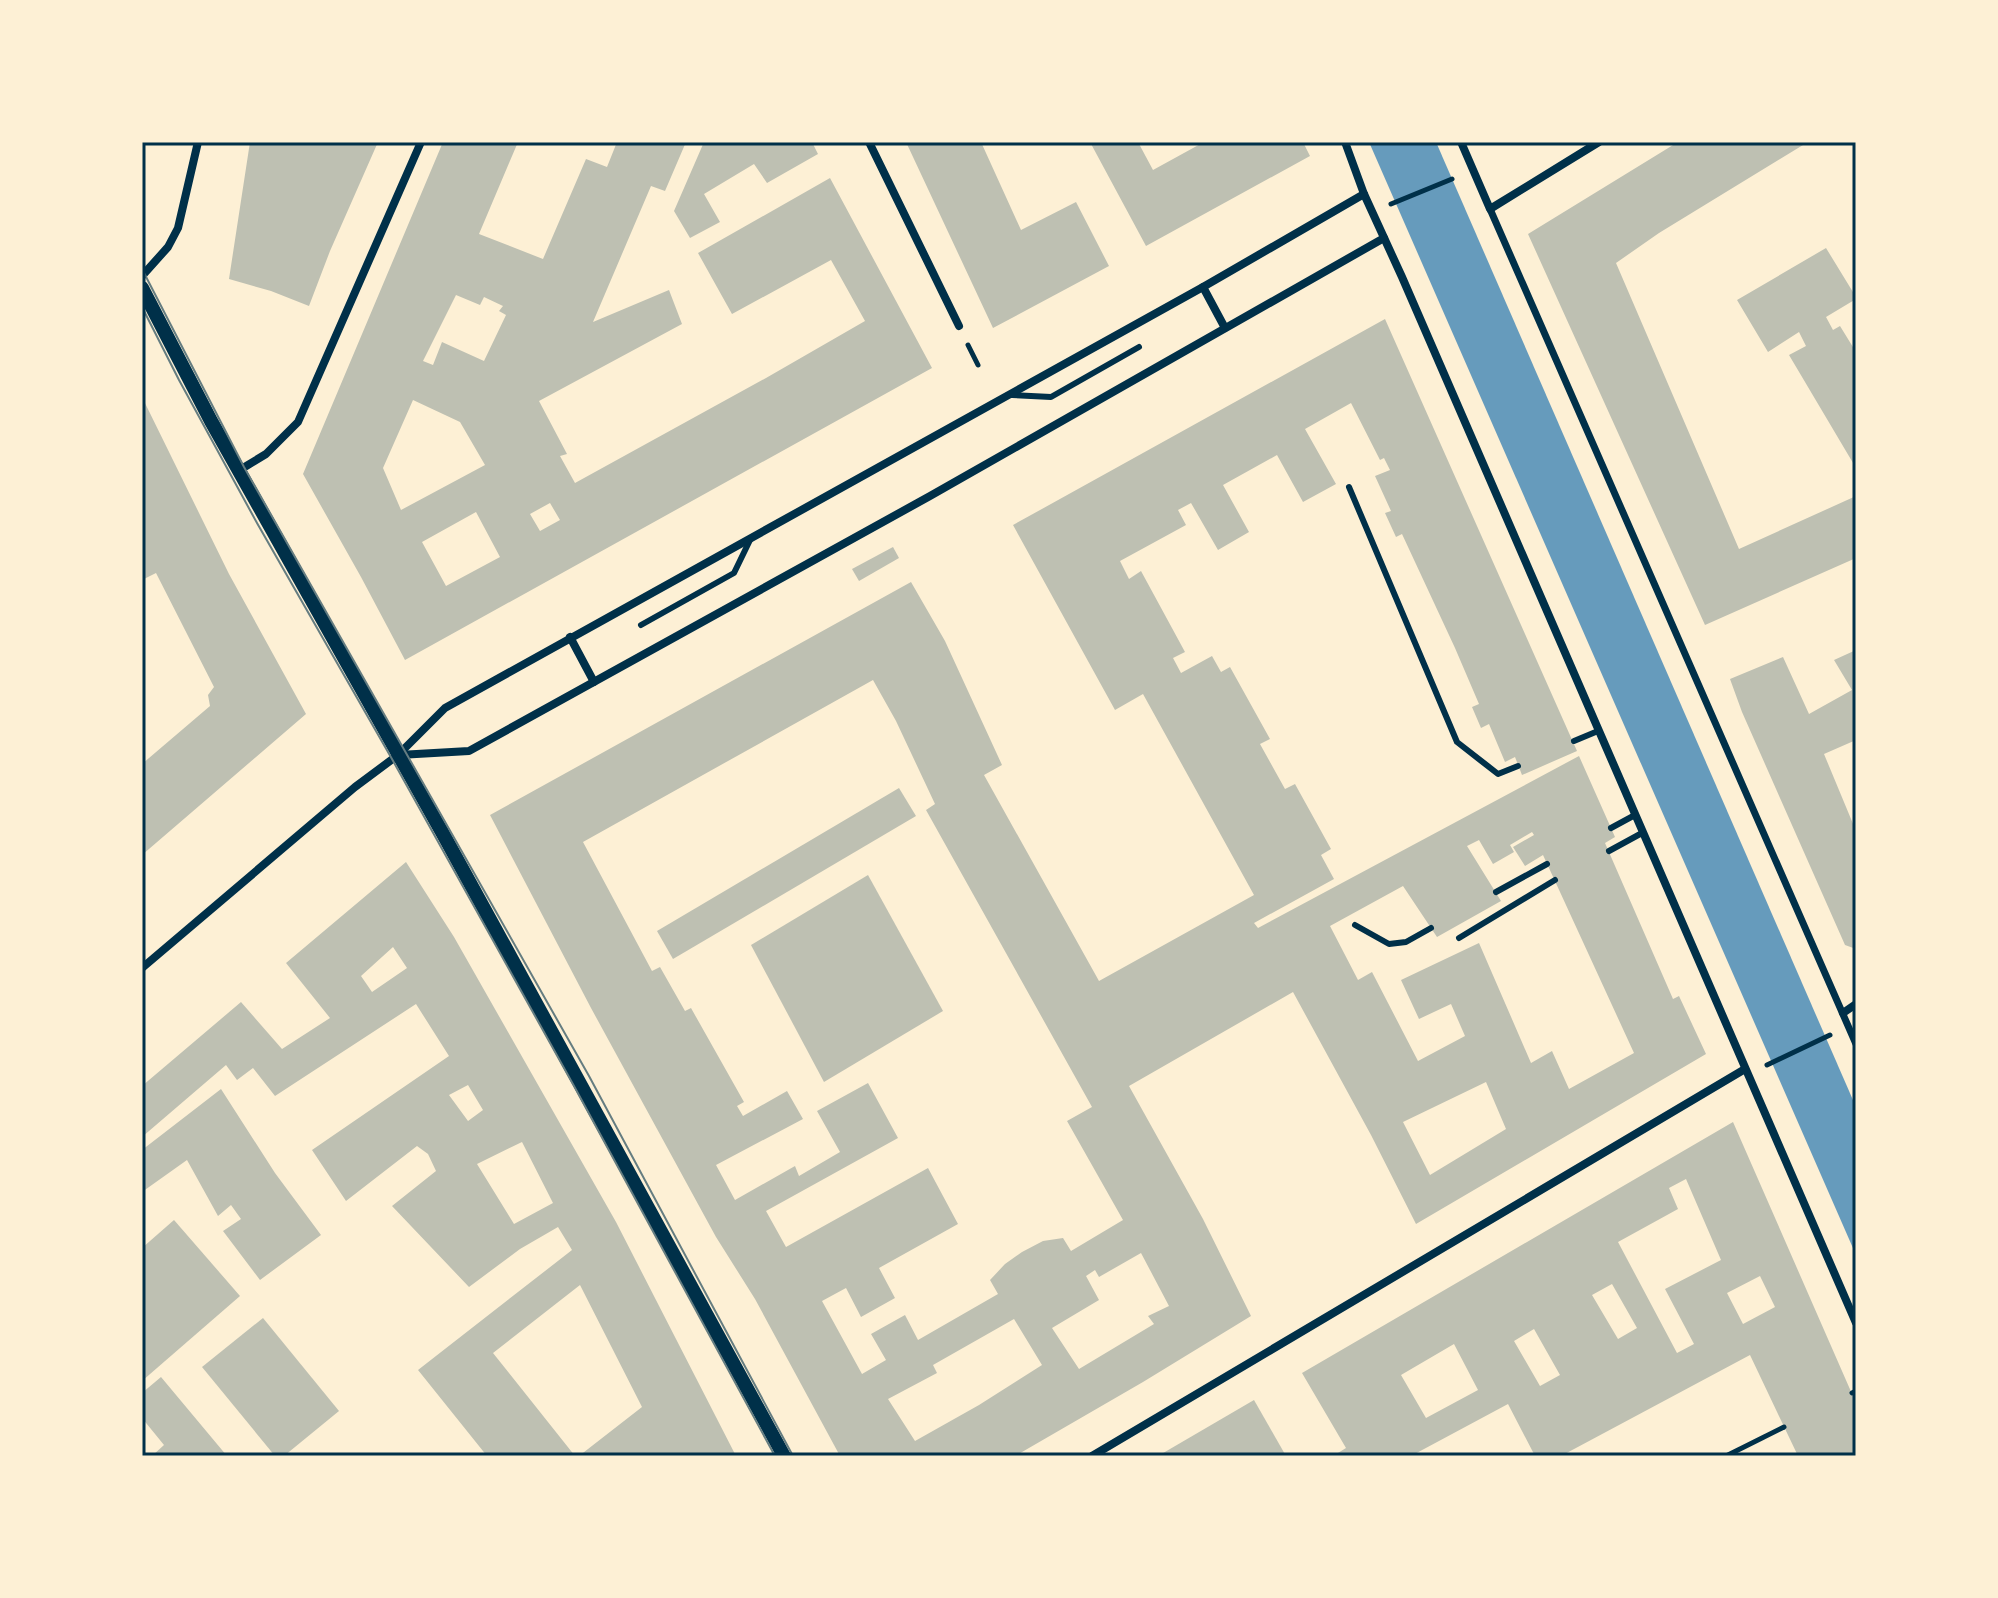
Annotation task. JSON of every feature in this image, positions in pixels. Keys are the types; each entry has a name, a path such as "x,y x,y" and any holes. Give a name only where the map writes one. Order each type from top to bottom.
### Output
{"street":[{"path":"142,276 168,247 178,228 198,142"},
{"path":"238,471 266,454 298,422 421,142"},
{"path":"869,142 959,326"},
{"path":"1345,142 1364,194 1856,1323"},
{"path":"1461,142 1856,1044"},
{"path":"1490,209 1599,142"},
{"path":"142,968 355,787 398,755 445,708 1203,287 1364,194"},
{"path":"398,755 469,751 930,496 1384,238"},
{"path":"1203,287 1225,328"},
{"path":"142,288 238,471 454,854 784,1456"},
{"path":"570,637 594,682"},
{"path":"1843,1013 1856,1004"},
{"path":"1092,1456 1745,1069"}],"lane":[{"path":"1009,395 1051,397 1139,347"},
{"path":"1349,487 1457,742 1498,774 1518,766"},
{"path":"641,625 734,573 751,538"},
{"path":"1574,741 1598,731"},
{"path":"1611,828 1635,815"},
{"path":"1609,851 1642,833"},
{"path":"1496,892 1547,864"},
{"path":"1459,938 1555,880"},
{"path":"1355,925 1389,944 1406,942 1431,928"}],"path":[{"path":"1388,205 1460,175"},
{"path":"1769,1063 1830,1035"},
{"path":"1726,1456 1784,1427"}],"water":[{"path":"1369,142 1436,142 1856,1107 1856,1255"}],"building":[{"path":"250,142 378,142 309,306 229,279"},
{"path":"443,142 518,142 479,234 543,259 586,159 607,167 617,142 686,142 665,191 651,186 593,322 669,290 682,324 539,401 567,454 560,456 575,483 865,321 831,260 732,314 698,253 830,178 932,368 405,660 303,474","holes":["456,295 480,305 484,297 503,306 499,311 506,315 484,361 442,342 433,365 423,361","413,400 460,422 485,465 401,510 383,468","550,503 560,520 540,531 530,514","476,512 500,557 446,586 422,542"]},
{"path":"704,142 812,142 818,154 767,183 754,164 704,194 720,222 690,238 674,211"},
{"path":"906,142 981,142 1021,230 1076,202 1109,266 993,328"},
{"path":"1090,142 1138,142 1153,170 1204,142 1303,142 1310,156 1146,246"},
{"path":"1678,142 1808,142 1659,233 1616,263 1739,549 1856,496 1856,558 1705,625 1528,234"},
{"path":"1826,248 1856,297 1826,317 1833,330 1840,326 1856,352 1856,468 1789,355 1806,346 1799,332 1768,352 1737,300"},
{"path":"1385,319 1577,751 1522,775 1515,757 1505,762 1489,724 1481,728 1472,707 1479,704 1455,648 1402,534 1396,537 1385,513 1391,511 1375,476 1390,470 1384,458 1380,460 1351,403 1305,429 1336,484 1303,502 1277,455 1223,485 1249,532 1218,550 1191,503 1178,510 1186,525 1120,561 1129,579 1141,571 1185,652 1173,658 1181,673 1212,656 1221,672 1230,667 1270,739 1260,744 1285,789 1295,784 1331,849 1321,855 1334,879 1254,923 1258,928 1579,756 1615,837 1605,843 1673,999 1679,996 1706,1054 1416,1224 1293,992 1129,1086 1203,1219 1251,1316 1015,1456 840,1456 755,1299 716,1237 490,815 911,582 945,641 1002,765 984,775 1099,981 1254,895 1143,694 1115,710 1013,525","holes":["873,680 935,804 926,810 1092,1107 1067,1121 1123,1220 1071,1251 1063,1238 1043,1241 1022,1252 990,1280 998,1294 918,1340 905,1315 871,1334 886,1360 862,1374 822,1301 846,1288 861,1317 895,1298 879,1268 958,1224 928,1168 786,1247 766,1211 898,1138 868,1083 817,1111 840,1152 799,1176 795,1166 735,1200 716,1165 803,1119 787,1091 743,1116 737,1106 744,1102 691,1008 685,1011 660,967 652,971 583,842","1532,832 1534,835 1513,847 1525,866 1543,855 1634,1053 1569,1089 1552,1051 1531,1063 1479,943 1401,980 1419,1019 1451,1004 1465,1036 1418,1061 1372,972 1358,980 1330,926 1403,886 1437,937 1501,901 1467,846 1479,840 1493,864 1514,852 1510,845","1486,1082 1506,1129 1430,1175 1403,1122","1141,1253 1169,1306 1148,1316 1154,1324 1079,1369 1052,1328 1099,1300 1086,1276 1095,1270 1099,1277","1014,1319 1042,1365 915,1441 888,1399 937,1373 933,1365"]},
{"path":"142,397 229,574 306,714 142,855 142,764 210,706 208,695 214,687 156,573 142,580"},
{"path":"893,547 899,558 859,581 852,569"},
{"path":"1856,650 1856,740 1824,754 1856,831 1856,949 1845,945 1730,679 1783,657 1809,714 1852,690 1834,660"},
{"path":"899,788 916,816 673,959 657,931"},
{"path":"406,862 454,937 616,1222 736,1456 579,1456 642,1407 580,1285 493,1353 575,1456 487,1456 418,1370 572,1250 558,1227 520,1249 469,1287 392,1206 436,1171 428,1154 417,1146 346,1201 312,1150 449,1056 416,1004 275,1096 253,1068 237,1080 226,1065 142,1137 142,1086 241,1002 282,1049 330,1018 286,963","holes":["393,947 407,968 372,992 361,976","468,1085 483,1110 468,1121 449,1095","522,1142 553,1203 514,1224 477,1164"]},
{"path":"868,875 943,1011 824,1082 751,945"},
{"path":"221,1089 275,1173 321,1235 260,1280 223,1231 241,1219 231,1205 218,1216 187,1160 142,1192 142,1150"},
{"path":"1733,1122 1856,1403 1856,1456 1798,1456 1750,1355 1561,1456 1535,1456 1508,1404 1411,1456 1333,1456 1346,1448 1302,1373","holes":["1686,1179 1721,1260 1665,1289 1694,1344 1677,1353 1618,1242 1678,1209 1669,1188","1760,1276 1775,1307 1743,1324 1727,1293","1612,1284 1637,1328 1618,1339 1592,1295","1534,1329 1560,1375 1540,1386 1514,1341","1454,1344 1478,1390 1426,1418 1401,1375"]},
{"path":"174,1220 240,1296 142,1381 142,1248"},
{"path":"263,1318 339,1411 284,1456 275,1456 202,1367"},
{"path":"161,1377 227,1456 152,1456 164,1445 142,1418 142,1393"},
{"path":"1254,1400 1286,1456 1158,1456"}],"tram line":[{"path":"142,269 244,467 589,1076 793,1456"},
{"path":"142,307 257,523 574,1086 775,1456"}]}
